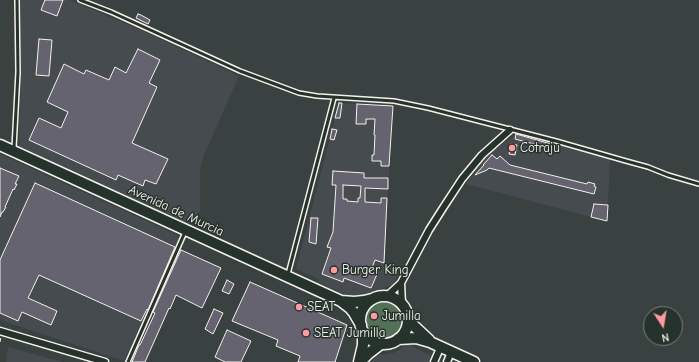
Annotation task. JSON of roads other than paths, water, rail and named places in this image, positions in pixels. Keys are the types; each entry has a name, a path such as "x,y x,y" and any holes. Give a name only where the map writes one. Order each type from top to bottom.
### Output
{"main road":[{"name":"Avenida de Murcia","path":"0,145 287,277 341,300 354,302 374,298"},
{"path":"359,362 363,345 360,317 363,309 374,298 387,296 402,304 406,311 407,325 404,333 398,339"},
{"name":"Avenida de Murcia","path":"341,300 354,313 362,328"},
{"path":"407,317 430,342"},
{"path":"362,328 368,338 382,344"},
{"path":"359,362 372,350 382,344 398,339 416,338 441,346 474,362"}],"street":[{"path":"387,296 401,283 442,208 468,171 482,155 510,130"},
{"path":"401,283 402,304"},
{"path":"0,331 105,362"},
{"path":"434,362 441,346"},
{"path":"447,362 451,352"}],"lane":[{"path":"14,152 18,72 17,0"},
{"path":"80,0 111,12 240,71 299,93 334,98 394,101 461,116 618,158 699,184"},
{"path":"287,277 334,98"},
{"path":"128,362 186,230"}],"place":[{"name":"Cotraju","path":"512,148"},
{"name":"Burger King","path":"334,270"},
{"name":"SEAT","path":"299,307"},
{"name":"Jumilla","path":"374,316"},
{"name":"SEAT Jumilla","path":"306,333"}]}
